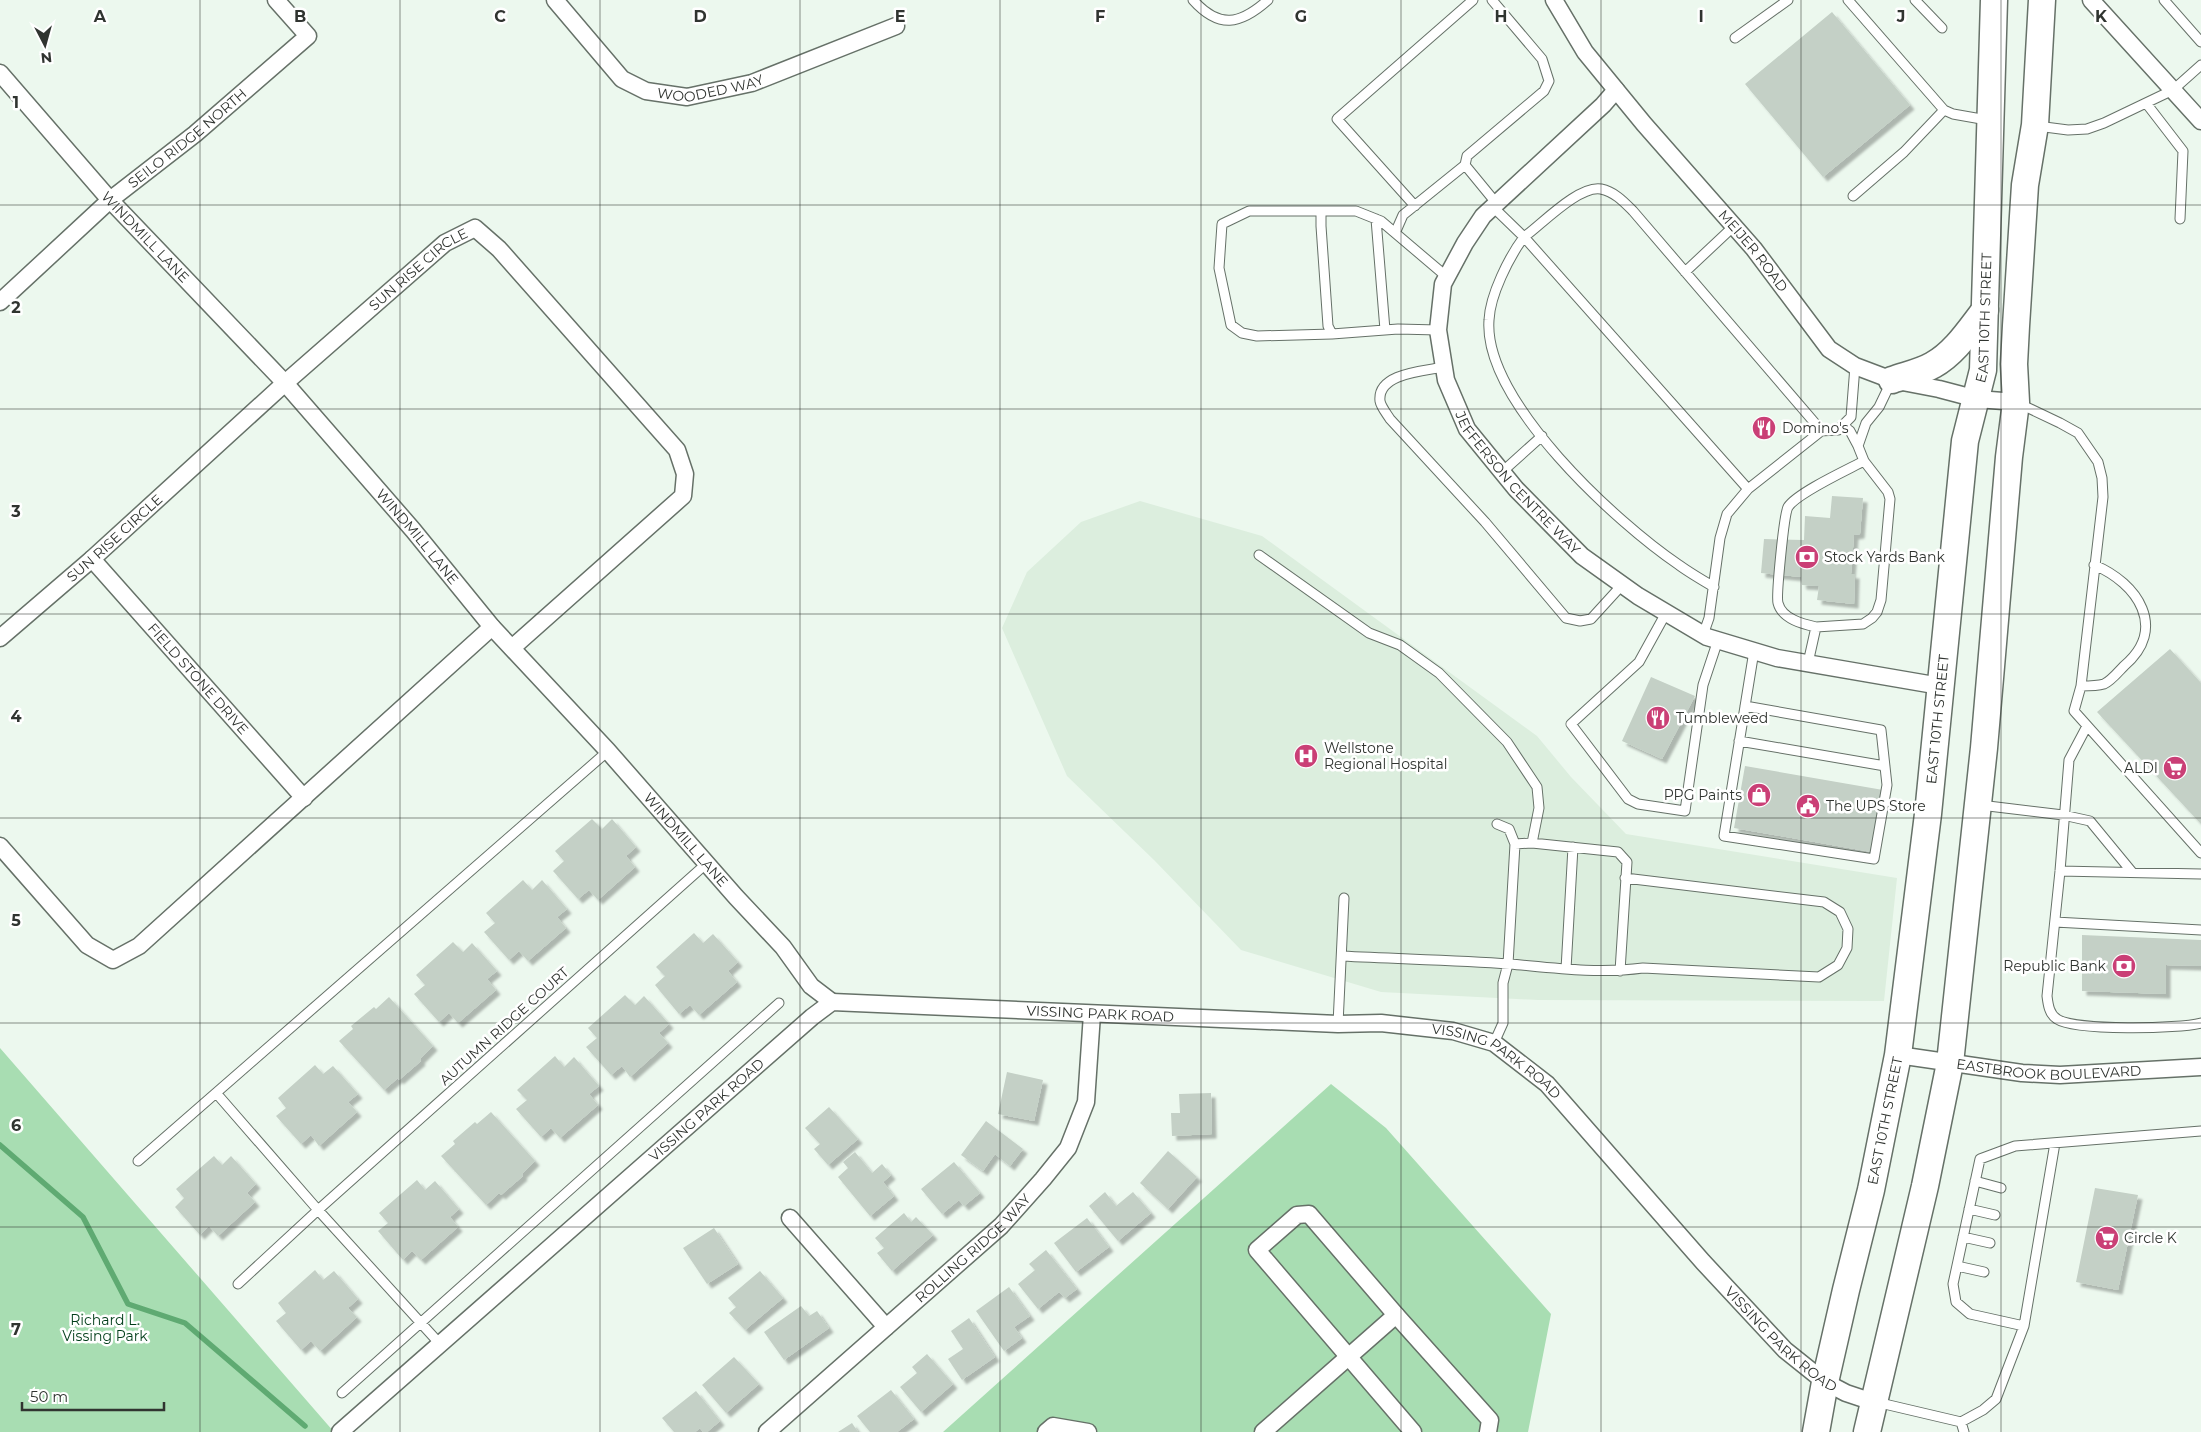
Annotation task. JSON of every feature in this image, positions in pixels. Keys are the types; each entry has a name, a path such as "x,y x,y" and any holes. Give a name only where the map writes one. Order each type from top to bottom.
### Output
{"main road":[{"name":"EAST 10TH STREET","path":"1816,1432 1825,1382 1872,1190 1898,1055 1928,814 1965,441 1983,370 1992,121 1994,0"},
{"path":"1867,1432 1925,1186 1950,1063 1993,654 2009,457 2016,402 2014,364 2025,185 2035,125 2042,0"},
{"path":"1892,380 1923,370 1940,361 1952,350 1985,310"}],"street":[{"name":"SEILO RIDGE NORTH","path":"0,302 110,200 195,134 308,36 276,0"},
{"name":"WOODED WAY","path":"555,0 622,79 646,91 687,97 752,82 896,26"},
{"name":"MEIJER ROAD","path":"1554,0 1584,52 1754,249 1829,349 1854,366 1892,380 1977,399 2016,402"},
{"path":"2091,0 2201,121"},
{"name":"WINDMILL LANE","path":"0,73 110,200 285,383 413,530 492,627 608,751 783,947 811,986 832,1002"},
{"name":"JEFFERSON CENTRE WAY","path":"1616,90 1603,106 1483,216 1465,243 1447,277 1444,284 1438,330 1446,380 1467,429 1502,472 1582,556 1622,585 1710,638 1754,651 1808,663 1940,686"},
{"name":"SUN RISE CIRCLE","path":"0,638 92,559 285,383 445,243 474,228 499,249 677,450 685,474 683,496 512,648"},
{"name":"FIELD STONE DRIVE","path":"92,559 304,798"},
{"path":"0,846 87,945 113,960 139,946 492,627"},
{"name":"VISSING PARK ROAD","path":"340,1432 832,1002 1338,1024 1381,1023 1444,1030 1494,1043 1546,1084 1703,1262 1785,1350 1825,1382 1846,1393 1873,1402"},
{"name":"ROLLING RIDGE WAY","path":"767,1432 1001,1226 1044,1179 1068,1148 1086,1102 1092,1014"},
{"name":"EASTBROOK BOULEVARD","path":"1898,1055 2022,1073 2060,1075 2201,1067"},
{"path":"1413,1432 1257,1250 1298,1215 1310,1214 1396,1315 1490,1420 1488,1432"},
{"path":"790,1218 886,1327"},
{"path":"1263,1432 1396,1315"},
{"path":"1046,1432 1053,1426 1088,1432"}],"lane":[{"path":"1193,0 1211,17 1220,20 1245,18 1268,0"},
{"path":"1415,206 1337,119 1473,0"},
{"path":"1396,231 1403,215 1464,165 1467,156 1544,91 1549,81 1542,59 1492,0"},
{"path":"1735,38 1788,0"},
{"path":"1848,0 1944,110 1953,114 1992,121"},
{"path":"1915,0 1942,28"},
{"path":"2164,0 2201,42"},
{"path":"2035,125 2068,130 2087,129 2173,90 2201,65"},
{"path":"2146,103 2183,151 2180,219"},
{"path":"1852,196 1904,152 1944,110"},
{"path":"1464,165 1495,205 1748,489"},
{"path":"1714,587 1678,565 1599,500 1542,436 1527,417 1500,375 1492,348 1489,320 1494,298 1513,252 1524,237 1564,204 1589,190 1601,189 1616,195 1633,211 1820,431"},
{"path":"1438,330 1385,330 1332,334 1257,336 1242,332 1231,325 1219,268 1222,224 1249,211 1356,211 1376,219 1396,231 1447,277"},
{"path":"1321,211 1328,326 1332,334"},
{"path":"1376,219 1385,330"},
{"path":"1685,272 1734,226"},
{"path":"1666,613 1639,662 1571,724 1628,799 1638,804 1685,811 1704,685 1710,638 1709,618 1720,538 1727,514 1748,489 1820,431 1838,430 1851,417 1854,366"},
{"path":"1444,367 1392,378 1382,389 1380,402 1390,418 1486,522 1566,618 1580,622 1591,619 1622,585"},
{"path":"1858,446 1866,423 1879,407 1892,380"},
{"path":"2016,402 2078,433 2098,462 2102,478 2103,497 2081,686 2074,712 2111,750 2201,854"},
{"path":"1843,426 1850,431 1864,461 1888,492 1890,499 1881,600 1872,618 1863,624 1816,627 1787,616 1778,604 1784,526 1788,507 1806,493 1864,461"},
{"path":"1502,472 1542,436"},
{"path":"1259,555 1369,633 1400,645 1439,673 1507,742 1537,787 1539,808 1532,843"},
{"path":"2081,686 2104,684 2131,660 2146,636 2145,612 2129,589 2111,572 2094,566"},
{"path":"1808,663 1816,627"},
{"path":"1745,706 1881,730 1887,785 1874,859 1724,836 1739,741 1754,651"},
{"path":"2086,726 2068,760 2060,871 2047,996 2048,1008 2054,1018 2065,1023 2088,1026 2158,1028 2201,1023"},
{"path":"1739,741 1885,766"},
{"path":"138,1161 608,751"},
{"path":"1978,804 2063,814 2090,821 2132,872"},
{"path":"1494,1043 1503,1023 1503,983 1508,964 1515,844 1509,829 1497,824"},
{"path":"1515,844 1532,843 1618,852 1627,862 1620,971"},
{"path":"1566,969 1573,847"},
{"name":"AUTUMN RIDGE COURT","path":"238,1284 318,1210 708,863"},
{"path":"2060,871 2201,874"},
{"path":"1342,956 1508,964 1566,969 1620,971 1643,968 1819,977 1838,965 1847,948 1848,929 1840,912 1824,902 1626,878"},
{"path":"1338,1024 1344,898"},
{"path":"2055,922 2201,930"},
{"path":"342,1393 779,1003"},
{"path":"217,1094 318,1210 440,1344"},
{"path":"2024,1326 1970,1314 1956,1302 1953,1284 1980,1159 2014,1146 2201,1131"},
{"path":"1873,1402 1961,1422 1983,1410 1996,1399 2024,1326 2028,1281 2043,1196 2055,1143"},
{"path":"1975,1181 2001,1188"},
{"path":"1969,1209 1996,1215"},
{"path":"1963,1237 1990,1244"},
{"path":"1957,1266 1984,1272"},
{"path":"1961,1422 1964,1432"}],"shaded area":[{"name":"Wellstone Regional Hospital","path":"1140,501 1262,536 1537,736 1571,777 1626,834 1897,878 1884,1001 1538,1000 1381,992 1241,950 1154,860 1067,776 1002,628 1027,572 1081,522"}],"green space":[{"name":"Richard L. Vissing Park","path":"0,1048 334,1432 0,1432"},
{"path":"1331,1084 1386,1128 1551,1314 1528,1432 943,1432"}],"building":[{"path":"1832,12 1910,105 1823,177 1745,84"},
{"name":"Stock Yards Bank","path":"1832,496 1863,498 1860,534 1854,535 1851,574 1855,574 1854,604 1817,600 1819,586 1802,585 1801,577 1761,573 1764,539 1804,540 1805,516 1830,518"},
{"name":"ALDI","path":"2170,649 2201,683 2201,824 2097,712"},
{"name":"Tumbleweed","path":"1651,677 1695,696 1662,759 1622,741"},
{"path":"1745,766 1883,790 1872,852 1734,828"},
{"path":"592,819 602,829 612,819 636,847 626,856 635,867 598,900 589,890 578,899 553,871 564,861 555,851"},
{"path":"523,880 532,890 542,880 567,909 557,917 566,928 528,961 519,951 509,960 484,932 495,923 486,913"},
{"path":"694,933 703,943 713,934 738,962 728,971 737,982 699,1015 690,1005 679,1014 655,985 665,976 656,967"},
{"name":"Republic Bank","path":"2082,935 2201,940 2201,966 2166,965 2166,994 2082,991"},
{"path":"453,942 463,952 472,943 497,971 487,979 496,990 458,1023 449,1013 439,1022 414,994 425,985 416,975"},
{"path":"625,995 635,1005 644,996 669,1024 659,1033 668,1043 630,1077 622,1066 611,1075 586,1047 597,1038 588,1028"},
{"path":"389,997 433,1046 420,1059 421,1061 384,1090 339,1041 353,1029 351,1026 374,1007 376,1009"},
{"path":"555,1056 564,1067 574,1057 599,1086 589,1094 598,1105 560,1138 551,1128 541,1137 516,1109 527,1100 517,1090"},
{"path":"315,1065 323,1074 333,1066 358,1094 348,1102 357,1112 319,1146 311,1135 301,1144 276,1116 286,1108 278,1098"},
{"path":"1007,1072 1043,1080 1034,1121 998,1114"},
{"path":"1211,1093 1212,1134 1172,1136 1171,1113 1180,1113 1179,1094"},
{"path":"829,1107 858,1139 828,1165 814,1149 820,1144 805,1128"},
{"path":"491,1112 535,1161 522,1174 523,1176 486,1205 441,1156 455,1144 453,1141 475,1122 477,1124"},
{"path":"986,1121 1023,1149 1010,1166 995,1154 983,1171 961,1155"},
{"path":"1168,1151 1197,1177 1168,1209 1140,1183"},
{"path":"855,1152 872,1173 882,1164 891,1175 883,1182 894,1196 870,1216 838,1177 848,1168 843,1162"},
{"path":"214,1156 222,1165 231,1156 256,1184 247,1193 255,1202 218,1236 209,1226 200,1235 175,1207 184,1198 176,1189"},
{"path":"954,1162 980,1193 964,1206 959,1200 942,1214 921,1189"},
{"path":"417,1180 425,1190 435,1181 459,1209 450,1217 458,1227 421,1260 412,1251 403,1260 378,1231 388,1223 379,1213"},
{"name":"Circle K","path":"2095,1188 2138,1195 2118,1290 2076,1282"},
{"path":"1105,1192 1116,1206 1133,1192 1151,1213 1118,1241 1089,1206"},
{"path":"904,1213 911,1222 916,1217 933,1235 892,1271 877,1253 884,1248 875,1238"},
{"path":"1087,1218 1109,1247 1076,1272 1054,1243"},
{"path":"714,1228 738,1264 707,1284 683,1248"},
{"path":"1046,1250 1077,1289 1065,1298 1059,1292 1038,1309 1018,1284 1035,1270 1029,1264"},
{"path":"315,1270 323,1280 334,1271 358,1299 348,1308 357,1317 320,1351 311,1341 301,1350 276,1321 286,1313 278,1303"},
{"path":"760,1271 783,1298 745,1330 729,1313 736,1307 728,1298"},
{"path":"1009,1287 1030,1316 1014,1327 1022,1338 1004,1351 976,1311"},
{"path":"801,1306 809,1316 817,1311 829,1328 784,1360 764,1332"},
{"path":"969,1318 995,1357 962,1380 948,1359 963,1349 951,1331"},
{"path":"927,1354 953,1384 921,1412 900,1387 917,1373 912,1367"},
{"path":"734,1357 759,1384 726,1413 702,1385"},
{"path":"891,1390 914,1419 897,1432 870,1432 857,1416"},
{"path":"696,1391 720,1421 707,1432 703,1432 700,1428 695,1432 674,1432 662,1418"},
{"path":"852,1423 858,1432 838,1432"}],"waterway":[{"path":"0,1145 83,1217 128,1304 185,1323 305,1426"}],"place":[{"name":"Domino's","path":"1764,428"},
{"name":"Stock Yards Bank","path":"1807,557"},
{"name":"Tumbleweed","path":"1658,718"},
{"name":"Wellstone Regional Hospital","path":"1306,756"},
{"name":"ALDI","path":"2175,768"},
{"name":"PPG Paints","path":"1759,795"},
{"name":"The UPS Store","path":"1808,806"},
{"name":"Republic Bank","path":"2124,966"},
{"name":"Circle K","path":"2107,1238"}]}
